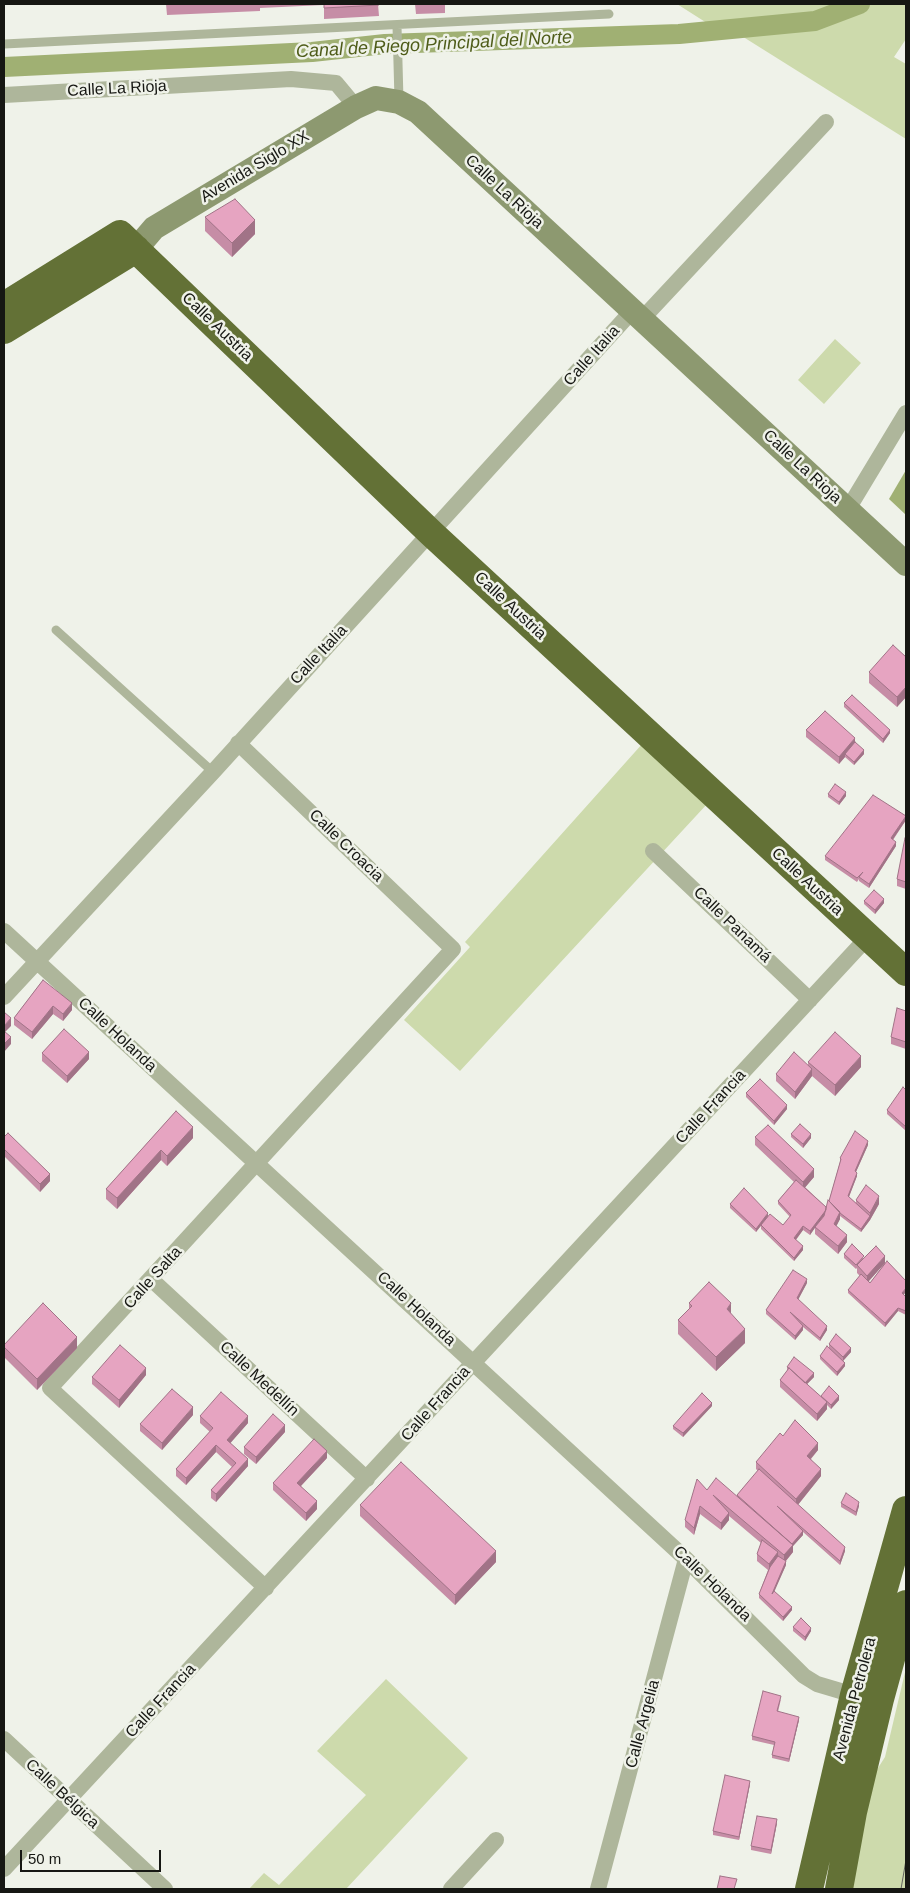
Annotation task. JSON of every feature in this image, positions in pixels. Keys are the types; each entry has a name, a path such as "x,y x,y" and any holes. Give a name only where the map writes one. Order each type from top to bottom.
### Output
{"highway":[{"name":"Avenida Siglo XX","path":"4,306 128,242"},
{"name":"Avenida Siglo XX","path":"4,330 128,242"},
{"name":"Calle Austria","path":"128,242 432,533 867,938 906,972"},
{"name":"Avenida Petrolera","path":"809,1889 854,1695 906,1510"},
{"name":"Avenida Petrolera","path":"839,1889 853,1812 906,1604"}],"street":[{"name":"Calle La Rioja","path":"4,95 291,79 336,83 356,107 376,98 399,102 418,112 906,564"},
{"name":"Avenida Siglo XX","path":"128,242 356,107"},
{"name":"Calle Italia","path":"4,998 432,533 638,315 826,122"},
{"path":"848,509 906,413"},
{"name":"Calle Croacia","path":"238,743 454,949"},
{"name":"Calle Panamá","path":"653,851 810,1000"},
{"name":"Calle Holanda","path":"4,931 686,1559 804,1676 817,1684 854,1695"},
{"name":"Calle Francia","path":"4,1869 867,938"},
{"name":"Calle Salta","path":"266,1588 50,1388 152,1280 256,1163 454,949"},
{"name":"Calle Medellín","path":"152,1280 367,1479"},
{"name":"Calle Argelia","path":"598,1889 686,1559"},
{"name":"Calle Bélgica","path":"4,1739 165,1889"},
{"path":"451,1889 496,1840"}],"lane":[{"path":"4,44 609,14"},
{"path":"397,26 399,102"},
{"path":"56,630 213,772"}],"shaded area":[{"path":"677,4 906,4 906,39 894,57 906,64 906,139 721,23 710,25"},
{"path":"835,339 861,363 824,404 798,380"},
{"path":"906,470 906,515 889,499"},
{"path":"643,743 708,803 460,1071 404,1020 470,947 465,942"},
{"path":"906,1668 906,1889 848,1889 871,1779 885,1757"},
{"path":"386,1679 468,1758 346,1889 249,1889 264,1873 279,1885 366,1795 317,1751"}],"building":[{"path":"324,4 378,4 379,5 324,8"},
{"path":"235,199 255,220 232,243 205,217"},
{"path":"893,645 906,657 906,687 897,697 869,672"},
{"path":"852,695 890,730 883,739 844,703"},
{"path":"825,711 855,738 839,757 806,730"},
{"path":"855,742 864,750 854,762 845,754"},
{"path":"835,784 846,792 839,802 828,794"},
{"path":"873,795 906,816 891,838 896,842 869,884 859,877 863,872 857,878 825,856"},
{"path":"906,838 906,882 897,879"},
{"path":"874,890 884,899 875,910 864,901"},
{"path":"43,980 72,1003 63,1014 53,1006 32,1032 14,1018"},
{"path":"897,1008 906,1011 906,1042 891,1037"},
{"path":"4,1012 11,1018 4,1026"},
{"path":"64,1029 89,1052 67,1076 42,1053"},
{"path":"4,1031 11,1037 4,1044"},
{"path":"835,1032 861,1056 835,1085 808,1062"},
{"path":"794,1052 812,1069 795,1092 776,1074"},
{"path":"760,1079 787,1105 774,1121 746,1093"},
{"path":"903,1087 906,1090 906,1127 887,1110"},
{"path":"176,1111 193,1127 167,1156 161,1150 117,1198 106,1189"},
{"path":"800,1124 811,1134 803,1144 791,1134"},
{"path":"768,1125 814,1169 803,1182 755,1137"},
{"path":"855,1131 868,1141 855,1171 857,1173 848,1196 870,1216 861,1229 840,1213 829,1201 840,1158"},
{"path":"8,1133 50,1174 40,1184 4,1149 4,1137"},
{"path":"796,1180 826,1207 826,1210 810,1231 803,1226 794,1238 803,1246 794,1258 761,1225 770,1214 783,1225 791,1215 778,1201"},
{"path":"866,1185 879,1196 870,1213 856,1200"},
{"path":"744,1188 768,1213 756,1229 730,1204"},
{"path":"828,1200 840,1212 834,1224 847,1235 838,1246 815,1227 824,1216"},
{"path":"852,1244 864,1256 856,1265 844,1254"},
{"path":"876,1246 885,1256 867,1276 857,1265"},
{"path":"887,1261 906,1281 906,1288 902,1293 906,1297 906,1311 898,1308 885,1323 848,1290 861,1274 870,1283"},
{"path":"793,1270 807,1279 797,1298 827,1326 820,1338 790,1312 803,1326 795,1336 766,1310"},
{"path":"709,1282 731,1303 727,1309 745,1329 716,1357 678,1320 692,1306 689,1303"},
{"path":"43,1303 77,1337 37,1379 4,1345"},
{"path":"836,1334 851,1348 843,1357 829,1344"},
{"path":"120,1345 146,1368 119,1400 92,1377"},
{"path":"827,1346 845,1363 837,1372 820,1356"},
{"path":"794,1357 814,1373 805,1383 787,1367"},
{"path":"789,1368 827,1402 817,1414 780,1380"},
{"path":"829,1386 839,1396 831,1405 821,1396"},
{"path":"172,1389 193,1407 162,1443 140,1424"},
{"path":"221,1392 248,1416 227,1440 248,1459 216,1494 211,1490 236,1463 216,1445 186,1478 176,1469 213,1428 200,1416"},
{"path":"702,1393 712,1403 683,1433 673,1426"},
{"path":"273,1414 285,1425 256,1457 244,1447"},
{"path":"795,1420 818,1443 807,1456 821,1469 796,1499 756,1462 780,1433 783,1436"},
{"path":"314,1439 327,1451 297,1483 317,1501 306,1513 273,1483"},
{"path":"401,1462 496,1551 455,1595 360,1505"},
{"path":"759,1469 845,1547 840,1561 777,1506 803,1531 792,1544 737,1495"},
{"path":"716,1478 793,1545 784,1555 713,1495 729,1513 721,1523 700,1506 694,1528 685,1520 697,1479 707,1490"},
{"path":"846,1493 859,1502 856,1512 841,1503"},
{"path":"762,1540 778,1552 769,1564 757,1554"},
{"path":"778,1556 786,1561 772,1594 774,1591 792,1607 783,1617 759,1594 770,1567"},
{"path":"801,1618 811,1628 805,1637 793,1627"},
{"path":"763,1691 781,1696 777,1711 799,1717 789,1759 772,1755 775,1742 752,1736"},
{"path":"725,1775 750,1781 739,1837 713,1831"},
{"path":"757,1816 777,1819 771,1850 751,1846"},
{"path":"720,1876 737,1879 734,1889 717,1889"}],"waterway":[{"name":"Canal de Riego Principal del Norte","path":"4,67 312,52 385,44 679,34 815,21 860,4"}],"tram line":[{"path":"901,1889 906,1860"}]}
